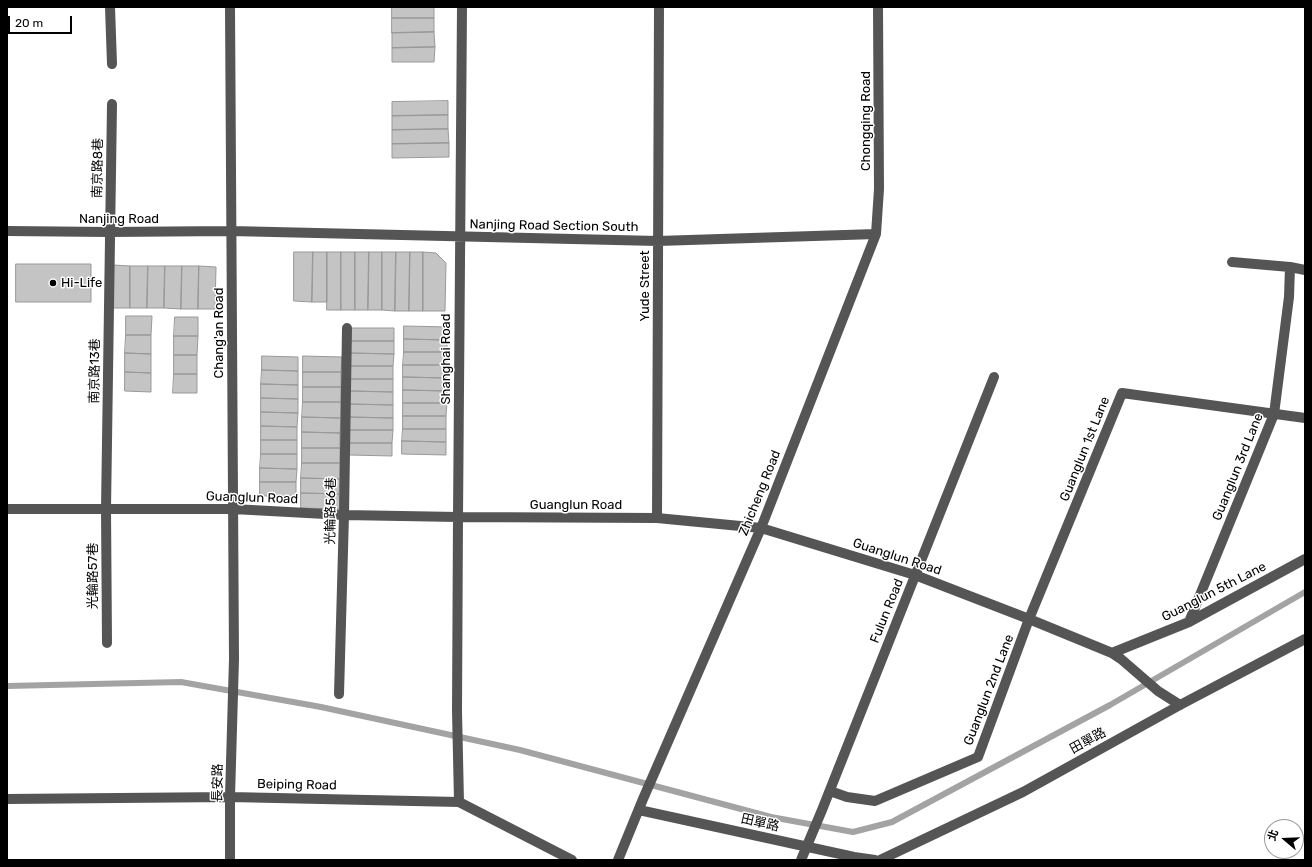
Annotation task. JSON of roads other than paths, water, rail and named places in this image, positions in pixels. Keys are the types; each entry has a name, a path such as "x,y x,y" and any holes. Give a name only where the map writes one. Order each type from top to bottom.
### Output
{"street":[{"path":"110,7 112,64"},
{"name":"Chang'an Road","path":"230,7 234,659"},
{"name":"Shanghai Road","path":"459,802 457,711 459,237 462,7"},
{"name":"Yude Street","path":"657,518 659,7"},
{"name":"Chongqing Road","path":"876,234 879,189 878,7"},
{"name":"南京路8巷","path":"109,232 112,104"},
{"name":"Nanjing Road","path":"7,231 232,231"},
{"name":"Nanjing Road Section South","path":"232,231 658,241 876,234"},
{"name":"南京路13巷","path":"106,509 109,232"},
{"name":"Zhicheng Road","path":"639,810 761,528 876,234"},
{"path":"1232,262 1290,267 1305,270"},
{"name":"Guanglun 3rd Lane","path":"1189,622 1274,414 1289,297 1290,267"},
{"name":"光輪路56巷","path":"339,694 347,328"},
{"name":"Fulun Road","path":"807,845 830,791 994,377"},
{"name":"Guanglun 1st Lane","path":"1030,619 1122,393 1305,418"},
{"name":"Guanglun Road","path":"7,509 233,510 344,515 657,518 761,528 915,575 1030,619 1112,653 1158,691 1180,705"},
{"name":"光輪路57巷","path":"106,509 107,643"},
{"name":"Guanglun 5th Lane","path":"1112,653 1189,622 1305,559"},
{"name":"Guanglun 2nd Lane","path":"830,791 847,797 875,801 978,758 1030,619"},
{"name":"田單路","path":"880,860 1023,792 1180,705 1305,639"},
{"name":"長安路","path":"230,860 230,797 234,659"},
{"name":"Beiping Road","path":"7,799 230,797 459,802 572,860"},
{"path":"618,860 639,810"},
{"name":"田單路","path":"639,810 807,845 854,859 875,860"},
{"path":"801,860 807,845"}],"waterway":[{"path":"7,686 181,682 321,707 520,750 771,817 853,832 892,822 1110,705 1305,592"}],"place":[{"name":"Hi-Life","path":"53,283"}]}
